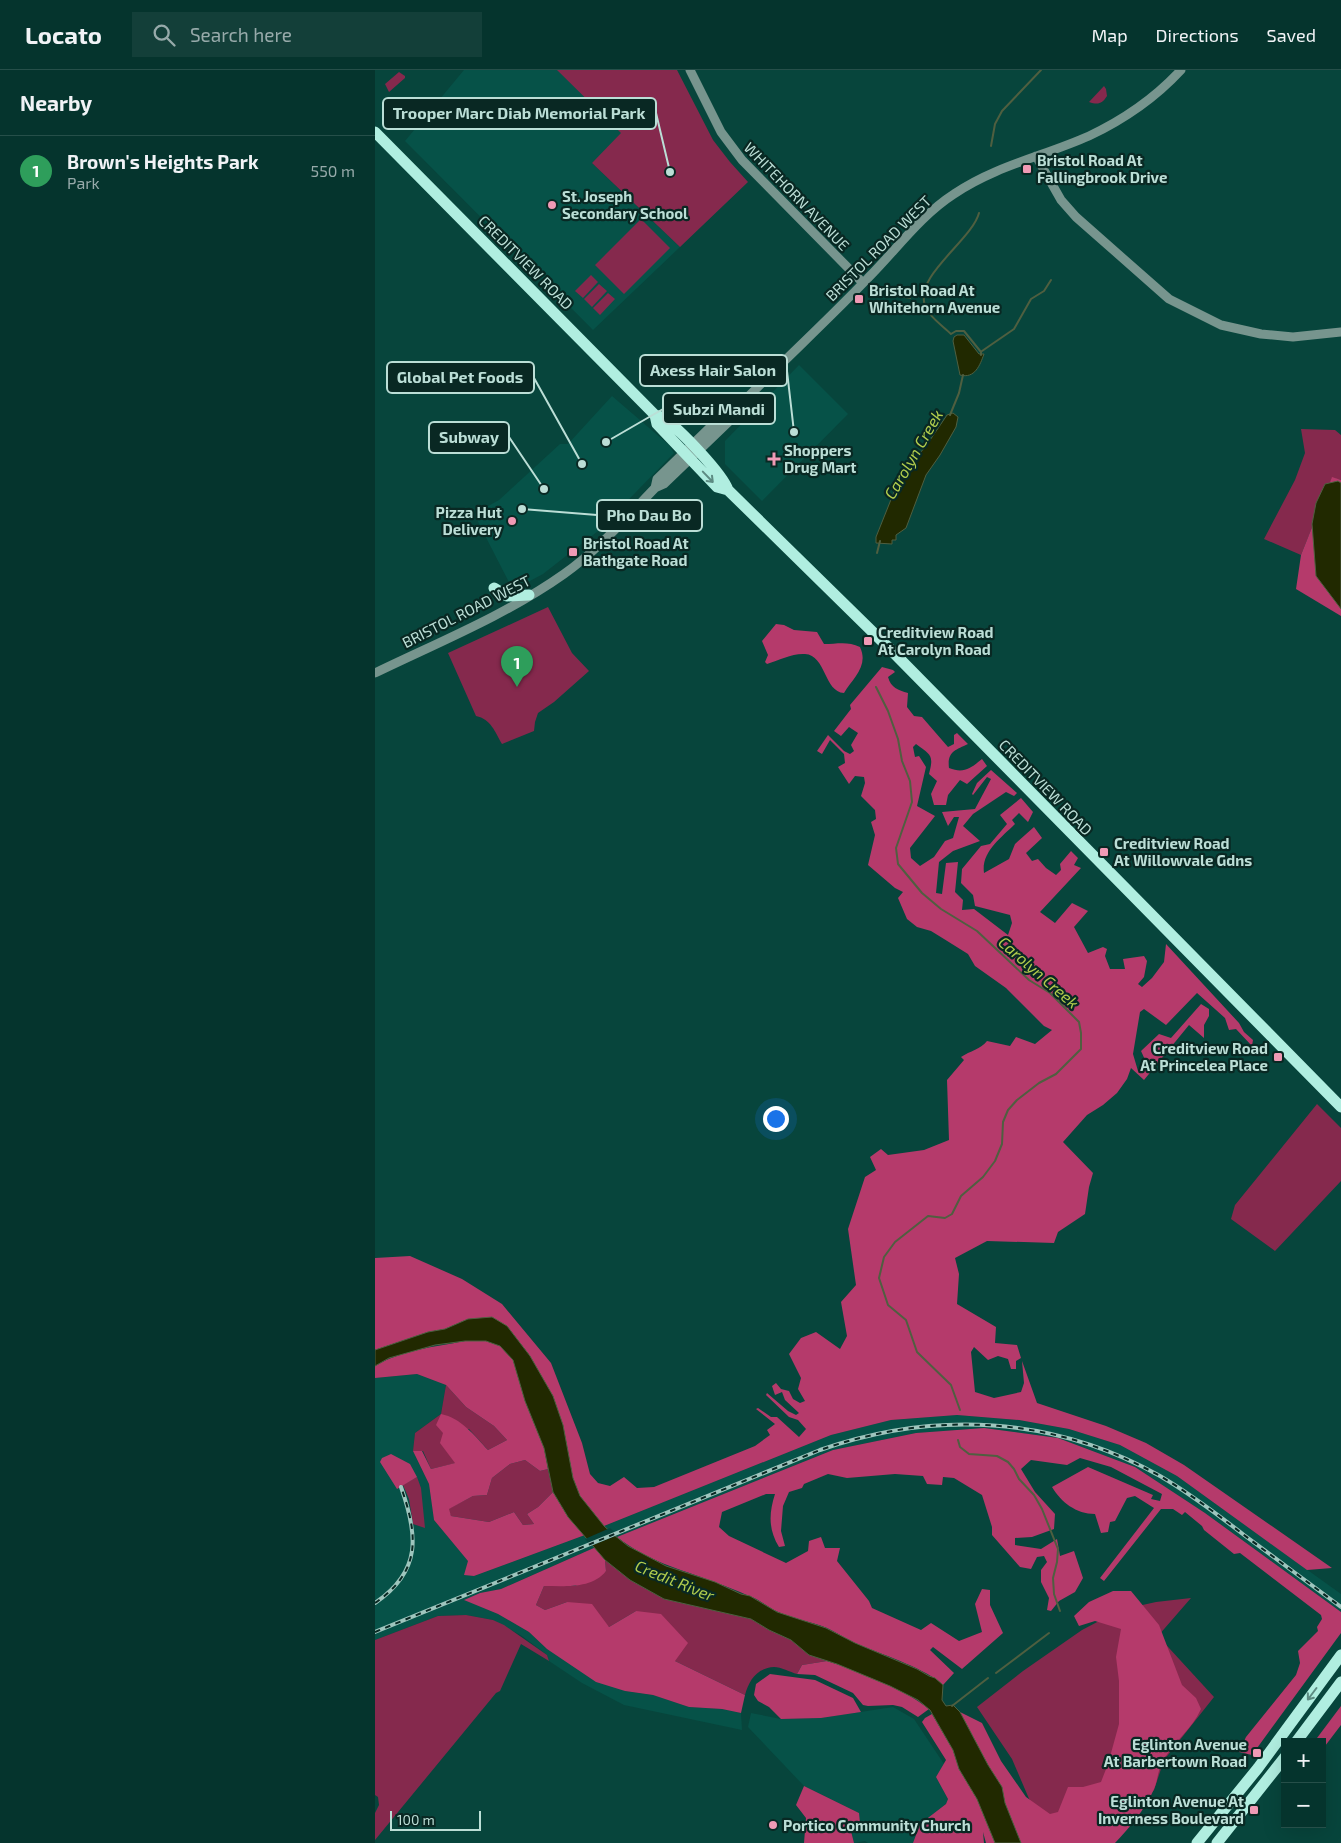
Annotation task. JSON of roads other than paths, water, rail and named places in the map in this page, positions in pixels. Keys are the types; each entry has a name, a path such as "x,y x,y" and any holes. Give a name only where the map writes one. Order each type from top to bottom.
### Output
{"main road":[{"name":"CREDITVIEW ROAD","path":"375,132 655,415 664,418 691,452 725,480 728,490 889,648 1341,1107"},
{"path":"495,588 503,595 509,597 529,596"},
{"path":"1197,1843 1258,1768 1341,1655"},
{"path":"1299,1738 1341,1682"},
{"path":"1217,1843 1281,1762"}],"street":[{"name":"WHITEHORN AVENUE","path":"690,70 721,132 742,160 863,283"},
{"name":"BRISTOL ROAD WEST","path":"375,673 504,610 571,568 655,488 664,484 691,452 741,410 745,401 937,206 977,180 1089,136 1111,125 1163,89 1181,70"},
{"path":"1036,156 1061,200 1076,217 1169,298 1221,324 1251,332 1293,337 1341,332"}],"water":[{"path":"957,335 964,335 979,354 984,354 976,370 970,375 960,375 953,341"},
{"path":"953,413 958,417 956,427 926,475 906,528 896,535 896,540 892,540 892,544 876,543 876,537 896,487 907,468 926,446 947,415"},
{"path":"1338,481 1341,483 1341,609 1316,576 1312,524 1316,503 1325,484"},
{"name":"Credit River","path":"492,1317 507,1326 530,1356 553,1396 563,1425 573,1478 580,1496 604,1526 628,1546 666,1566 750,1596 777,1612 826,1628 855,1643 935,1678 943,1685 942,1700 946,1706 953,1705 960,1712 1002,1787 1005,1803 1021,1843 995,1843 977,1799 959,1769 953,1750 930,1710 918,1700 837,1664 809,1655 791,1640 751,1619 664,1599 630,1580 605,1560 568,1517 553,1492 544,1448 525,1401 513,1360 500,1346 486,1341 465,1341 435,1345 389,1358 375,1366 375,1350 428,1332 445,1329 468,1319"}],"waterway":[{"name":"Carolyn Creek","path":"991,146 995,124 1002,111 1041,70"},
{"name":"Carolyn Creek","path":"979,213 966,235 935,270 924,294 925,305 933,317 951,334 956,331 964,331 981,352 981,355"},
{"path":"982,351 1014,329 1031,299 1044,291 1051,280"},
{"path":"895,295 910,298"},
{"name":"Carolyn Creek","path":"919,304 929,313"},
{"name":"Carolyn Creek","path":"950,415 959,393 963,375"},
{"name":"Carolyn Creek","path":"877,553 880,541"},
{"name":"Carolyn Creek","path":"876,687 888,711 898,739 902,761 910,781 912,802 896,848 898,864 922,893 941,909 977,931 1029,980 1050,993 1079,1022 1081,1033 1081,1049 1056,1074 1039,1083 1017,1100 1008,1110 1003,1122 1002,1144 995,1161 983,1177 961,1196 952,1214 945,1218 928,1216 895,1242 884,1257 879,1278 888,1305 906,1320 917,1352 951,1385 960,1410"},
{"name":"Carolyn Creek","path":"958,1440 960,1447 969,1454 997,1456 1008,1462 1019,1479 1034,1495 1042,1509 1058,1549 1053,1578 1054,1594 1060,1611"},
{"name":"Carolyn Creek","path":"996,1673 1049,1633"},
{"name":"Carolyn Creek","path":"952,1706 988,1678"}],"railway":[{"path":"375,1632 820,1450 863,1437 907,1429 950,1425 993,1425 1036,1431 1078,1441 1119,1456 1160,1476 1192,1497 1341,1607"},
{"path":"375,1603 390,1591 401,1578 408,1565 412,1551 411,1521 401,1487"}],"place":[{"name":"Bristol Road At Fallingbrook Drive","path":"1027,169"},
{"name":"Trooper Marc Diab Memorial Park","path":"670,172"},
{"name":"St. Joseph Secondary School","path":"552,205"},
{"name":"Bristol Road At Whitehorn Avenue","path":"859,299"},
{"name":"Axess Hair Salon","path":"794,432"},
{"name":"Subzi Mandi","path":"606,442"},
{"name":"Shoppers Drug Mart","path":"774,459"},
{"name":"Global Pet Foods","path":"582,464"},
{"name":"Subway","path":"544,489"},
{"name":"Pho Dau Bo","path":"522,509"},
{"name":"Pizza Hut Delivery","path":"512,521"},
{"name":"Bristol Road At Bathgate Road","path":"573,552"},
{"name":"Creditview Road At Carolyn Road","path":"868,641"},
{"name":"Brown's Heights Park","path":"517,687"},
{"name":"Creditview Road At Willowvale Gdns","path":"1104,852"},
{"name":"Creditview Road At Princelea Place","path":"1278,1057"},
{"name":"Eglinton Avenue At Barbertown Road","path":"1257,1753"},
{"name":"Eglinton Avenue At Inverness Boulevard","path":"1254,1810"},
{"name":"Portico Community Church","path":"773,1825"}]}
